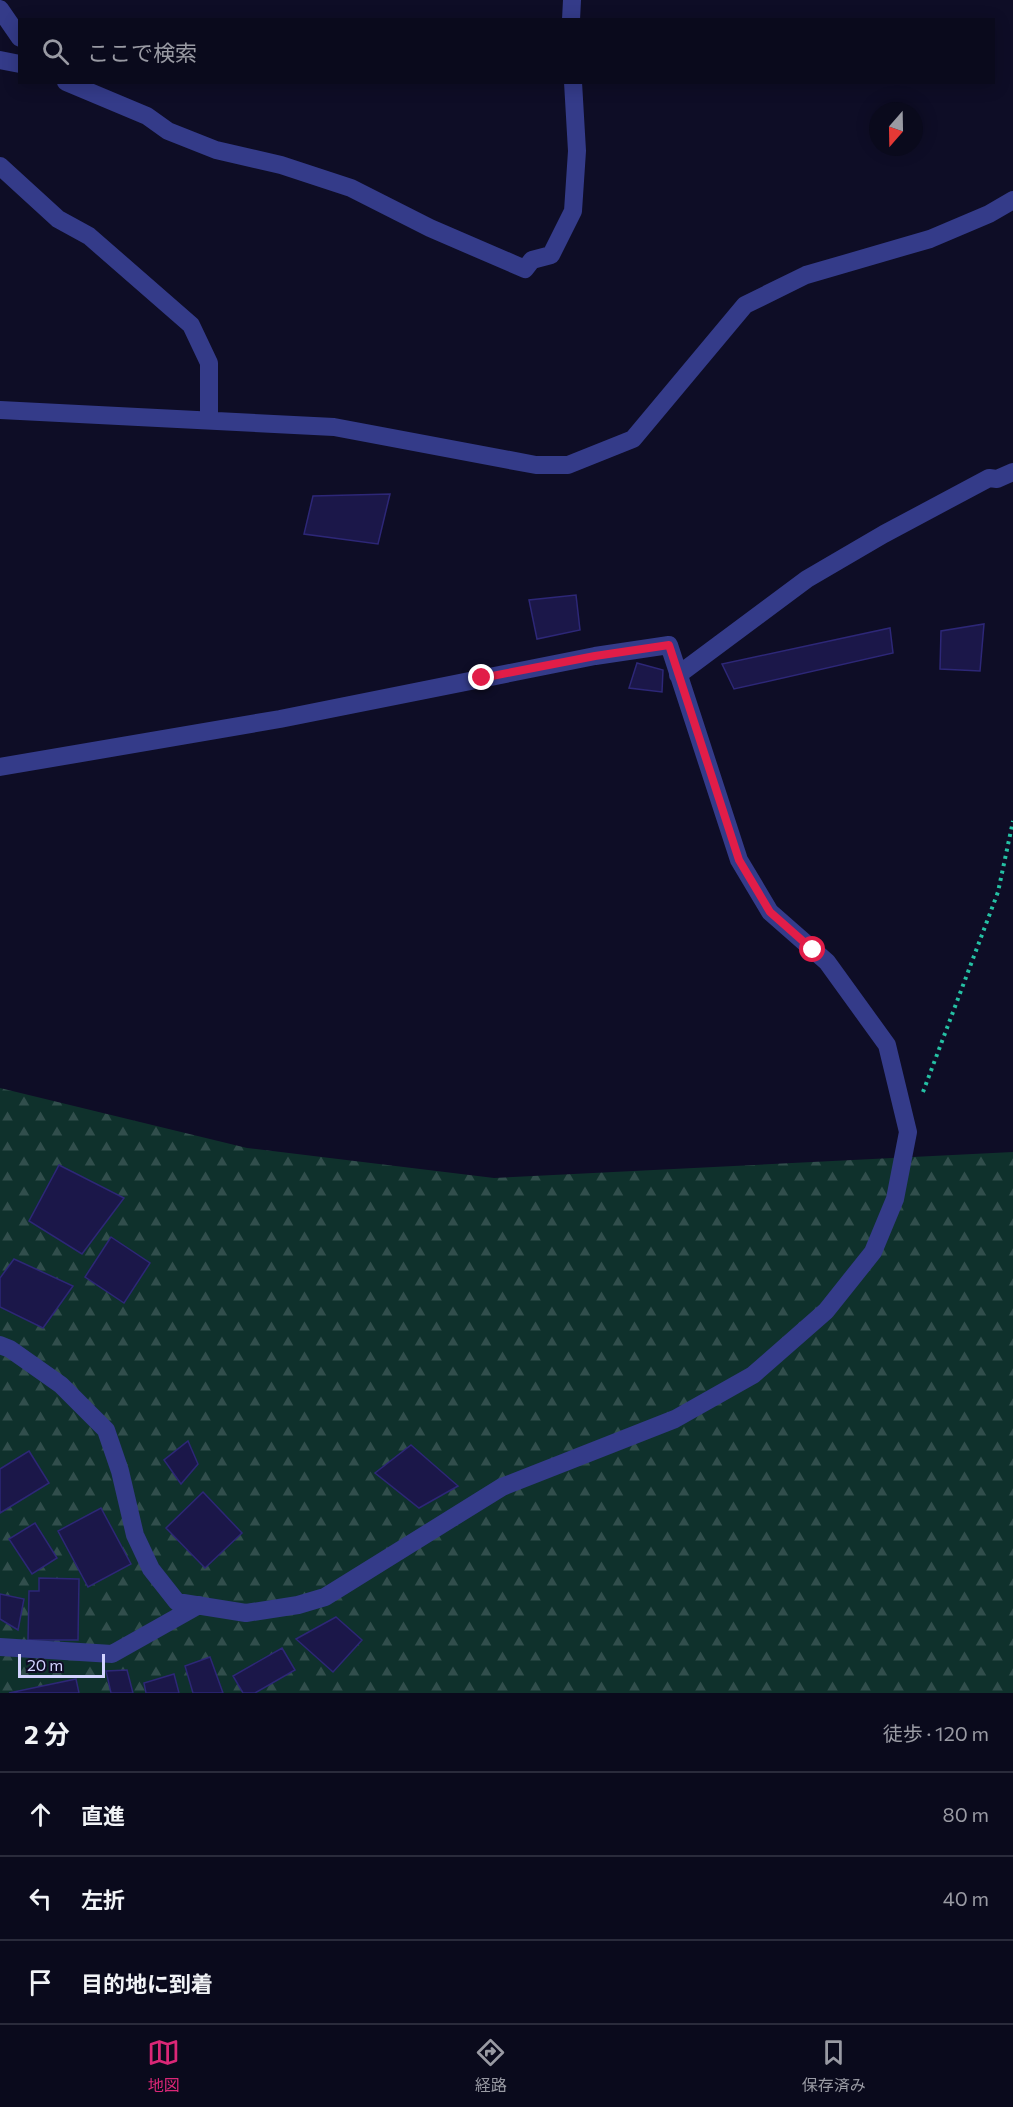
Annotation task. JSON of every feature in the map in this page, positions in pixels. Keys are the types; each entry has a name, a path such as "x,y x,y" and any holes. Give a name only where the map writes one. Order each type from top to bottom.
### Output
{"street":[{"path":"571,18 572,0"},
{"path":"0,9 18,35"},
{"path":"0,60 18,64"},
{"path":"71,84 147,116 168,130 216,150 281,165 351,188 430,228 525,269 532,260 551,255 573,211 577,151 573,84"},
{"path":"0,166 58,219 89,236 190,325 209,363 208,419"},
{"path":"0,410 334,427 536,465 568,465 633,439 746,305 806,275 930,239 1013,200"},
{"path":"678,675 807,579 884,534 989,478 998,479 1013,472"},
{"path":"0,767 280,719 595,656 669,645 739,860 770,912 827,962 887,1045 908,1132 895,1199 873,1252 826,1311 753,1375 675,1419 502,1487 325,1597 298,1605 246,1613 177,1602 151,1569 135,1535 120,1471 106,1430 61,1385 10,1349 0,1345"},
{"path":"0,1647 112,1654 199,1605"}],"path":[{"path":"908,1132 998,892 1013,821"}],"green space":[{"path":"0,1088 247,1148 494,1178 1013,1152 1013,1693 0,1693"}],"building":[{"path":"390,494 378,544 304,534 313,496"},
{"path":"576,595 580,630 537,639 529,600"},
{"path":"984,624 980,671 940,669 941,631"},
{"path":"890,628 893,653 734,689 722,664"},
{"path":"637,663 663,670 662,692 629,688"},
{"path":"59,1165 124,1198 82,1254 29,1221"},
{"path":"111,1237 150,1263 124,1303 85,1277"},
{"path":"14,1259 73,1286 43,1328 0,1307 0,1278"},
{"path":"188,1441 198,1464 181,1484 164,1460"},
{"path":"411,1445 458,1486 419,1508 375,1473"},
{"path":"29,1451 49,1483 0,1513 0,1469"},
{"path":"203,1492 242,1533 205,1568 166,1528"},
{"path":"101,1508 131,1564 88,1587 58,1531"},
{"path":"35,1523 57,1558 32,1574 9,1539"},
{"path":"39,1578 79,1579 78,1640 28,1640 29,1591 39,1591"},
{"path":"0,1594 24,1599 18,1630 0,1619"},
{"path":"336,1617 362,1640 333,1672 296,1639"},
{"path":"282,1648 295,1670 255,1693 243,1693 233,1676"},
{"path":"210,1657 223,1693 193,1693 185,1666"},
{"path":"127,1670 133,1693 111,1693 106,1671"},
{"path":"174,1674 179,1693 146,1693 144,1683"},
{"path":"76,1679 79,1693 9,1693"}],"route":[{"path":"482,678 595,656 669,645 739,860 770,912 813,950"}]}
